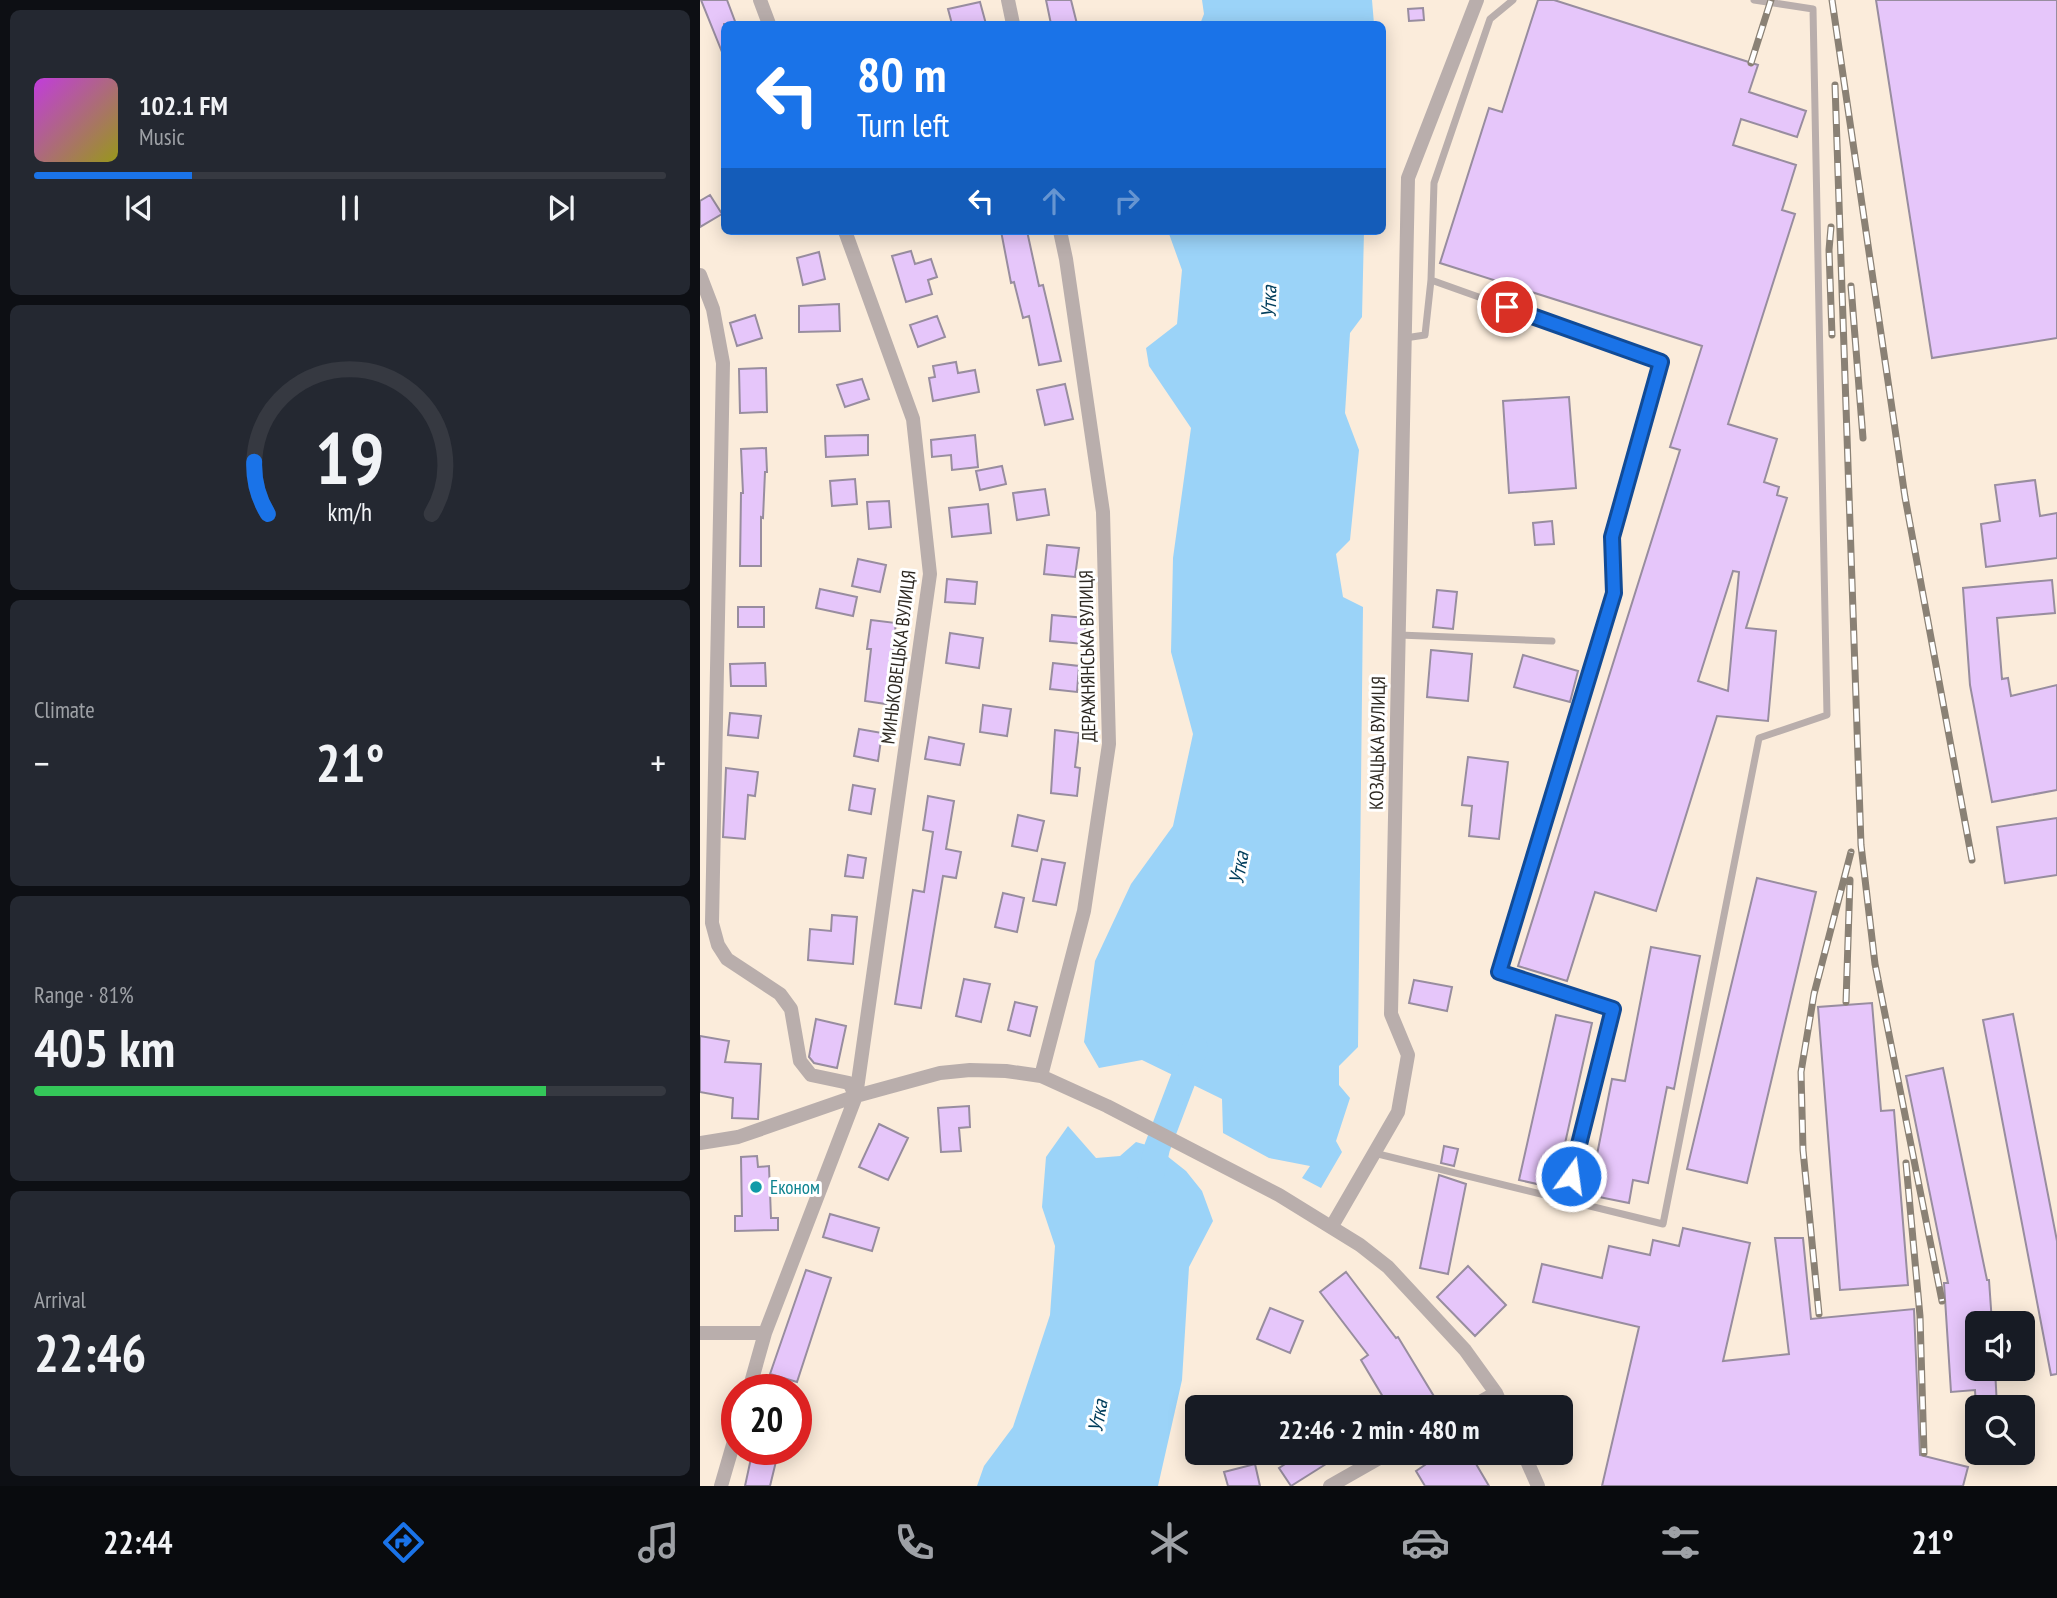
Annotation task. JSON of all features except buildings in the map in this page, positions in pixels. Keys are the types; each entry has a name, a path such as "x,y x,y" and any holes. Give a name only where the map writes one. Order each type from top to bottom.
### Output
{"street":[{"path":"760,0 768,21"},
{"path":"1008,0 1012,21"},
{"name":"КОЗАЦЬКА ВУЛИЦЯ","path":"1332,1226 1398,1112 1408,1055 1391,1014 1408,178 1477,0"},
{"name":"МИНЬКОВЕЦЬКА ВУЛИЦЯ","path":"753,1374 765,1333 856,1097 930,574 913,419 846,235"},
{"name":"ДЕРАЖНЯНСЬКА ВУЛИЦЯ","path":"1041,1076 1084,911 1110,744 1103,512 1061,235"},
{"path":"700,275 713,309 723,363 707,731 712,923 718,945 727,959 780,994 791,1009 800,1061 811,1074 849,1083 856,1097"},
{"path":"700,1143 738,1137 908,1081 960,1071 1006,1071 1041,1076 1119,1112 1279,1195 1332,1226 1388,1267 1420,1299 1465,1350 1496,1395"},
{"path":"700,1333 765,1333"},
{"path":"721,1486 727,1465"},
{"path":"1330,1486 1367,1465"},
{"path":"1529,1465 1538,1486"}],"lane":[{"path":"1405,338 1425,335 1431,280 1434,183 1490,19 1513,0"},
{"path":"1374,1153 1663,1224 1759,738 1826,715 1813,9 1754,0"},
{"path":"1431,280 1661,362 1612,537 1614,593 1499,972 1613,1009 1565,1200"},
{"path":"1399,635 1552,641"}],"water":[{"path":"1202,0 1372,0 1374,21 1201,21 1204,14"},
{"path":"1169,235 1364,235 1362,317 1350,333 1345,413 1359,450 1350,540 1336,554 1343,597 1363,607 1358,1047 1339,1066 1339,1085 1350,1098 1336,1141 1342,1152 1321,1188 1302,1178 1310,1166 1269,1158 1223,1133 1222,1099 1142,1060 1099,1068 1084,1042 1095,961 1131,884 1173,826 1193,734 1171,652 1173,558 1191,428 1149,366 1146,348 1177,324 1182,270"},
{"path":"1068,1126 1096,1158 1120,1156 1136,1142 1157,1148 1186,1171 1202,1191 1213,1221 1189,1267 1182,1380 1158,1486 977,1486 984,1466 1013,1427 1050,1315 1055,1246 1042,1207 1046,1157"}],"waterway":[{"name":"Утка","path":"1150,1180 1157,1148 1195,1048"}],"railway":[{"path":"1751,63 1771,0"},
{"path":"1832,0 1905,497 1972,860"},
{"path":"1835,85 1861,845 1875,964 1942,1301"},
{"path":"1831,227 1829,250 1832,335"},
{"path":"1851,286 1863,438"},
{"path":"1819,1314 1803,1150 1801,1072 1814,994 1851,852"},
{"path":"1846,1002 1850,880"},
{"path":"1906,1163 1920,1316 1924,1453"}],"place":[{"name":"Економ","path":"756,1187"}],"route":[{"path":"1507,307 1661,362 1612,537 1614,593 1499,972 1613,1009 1571,1176"}]}
